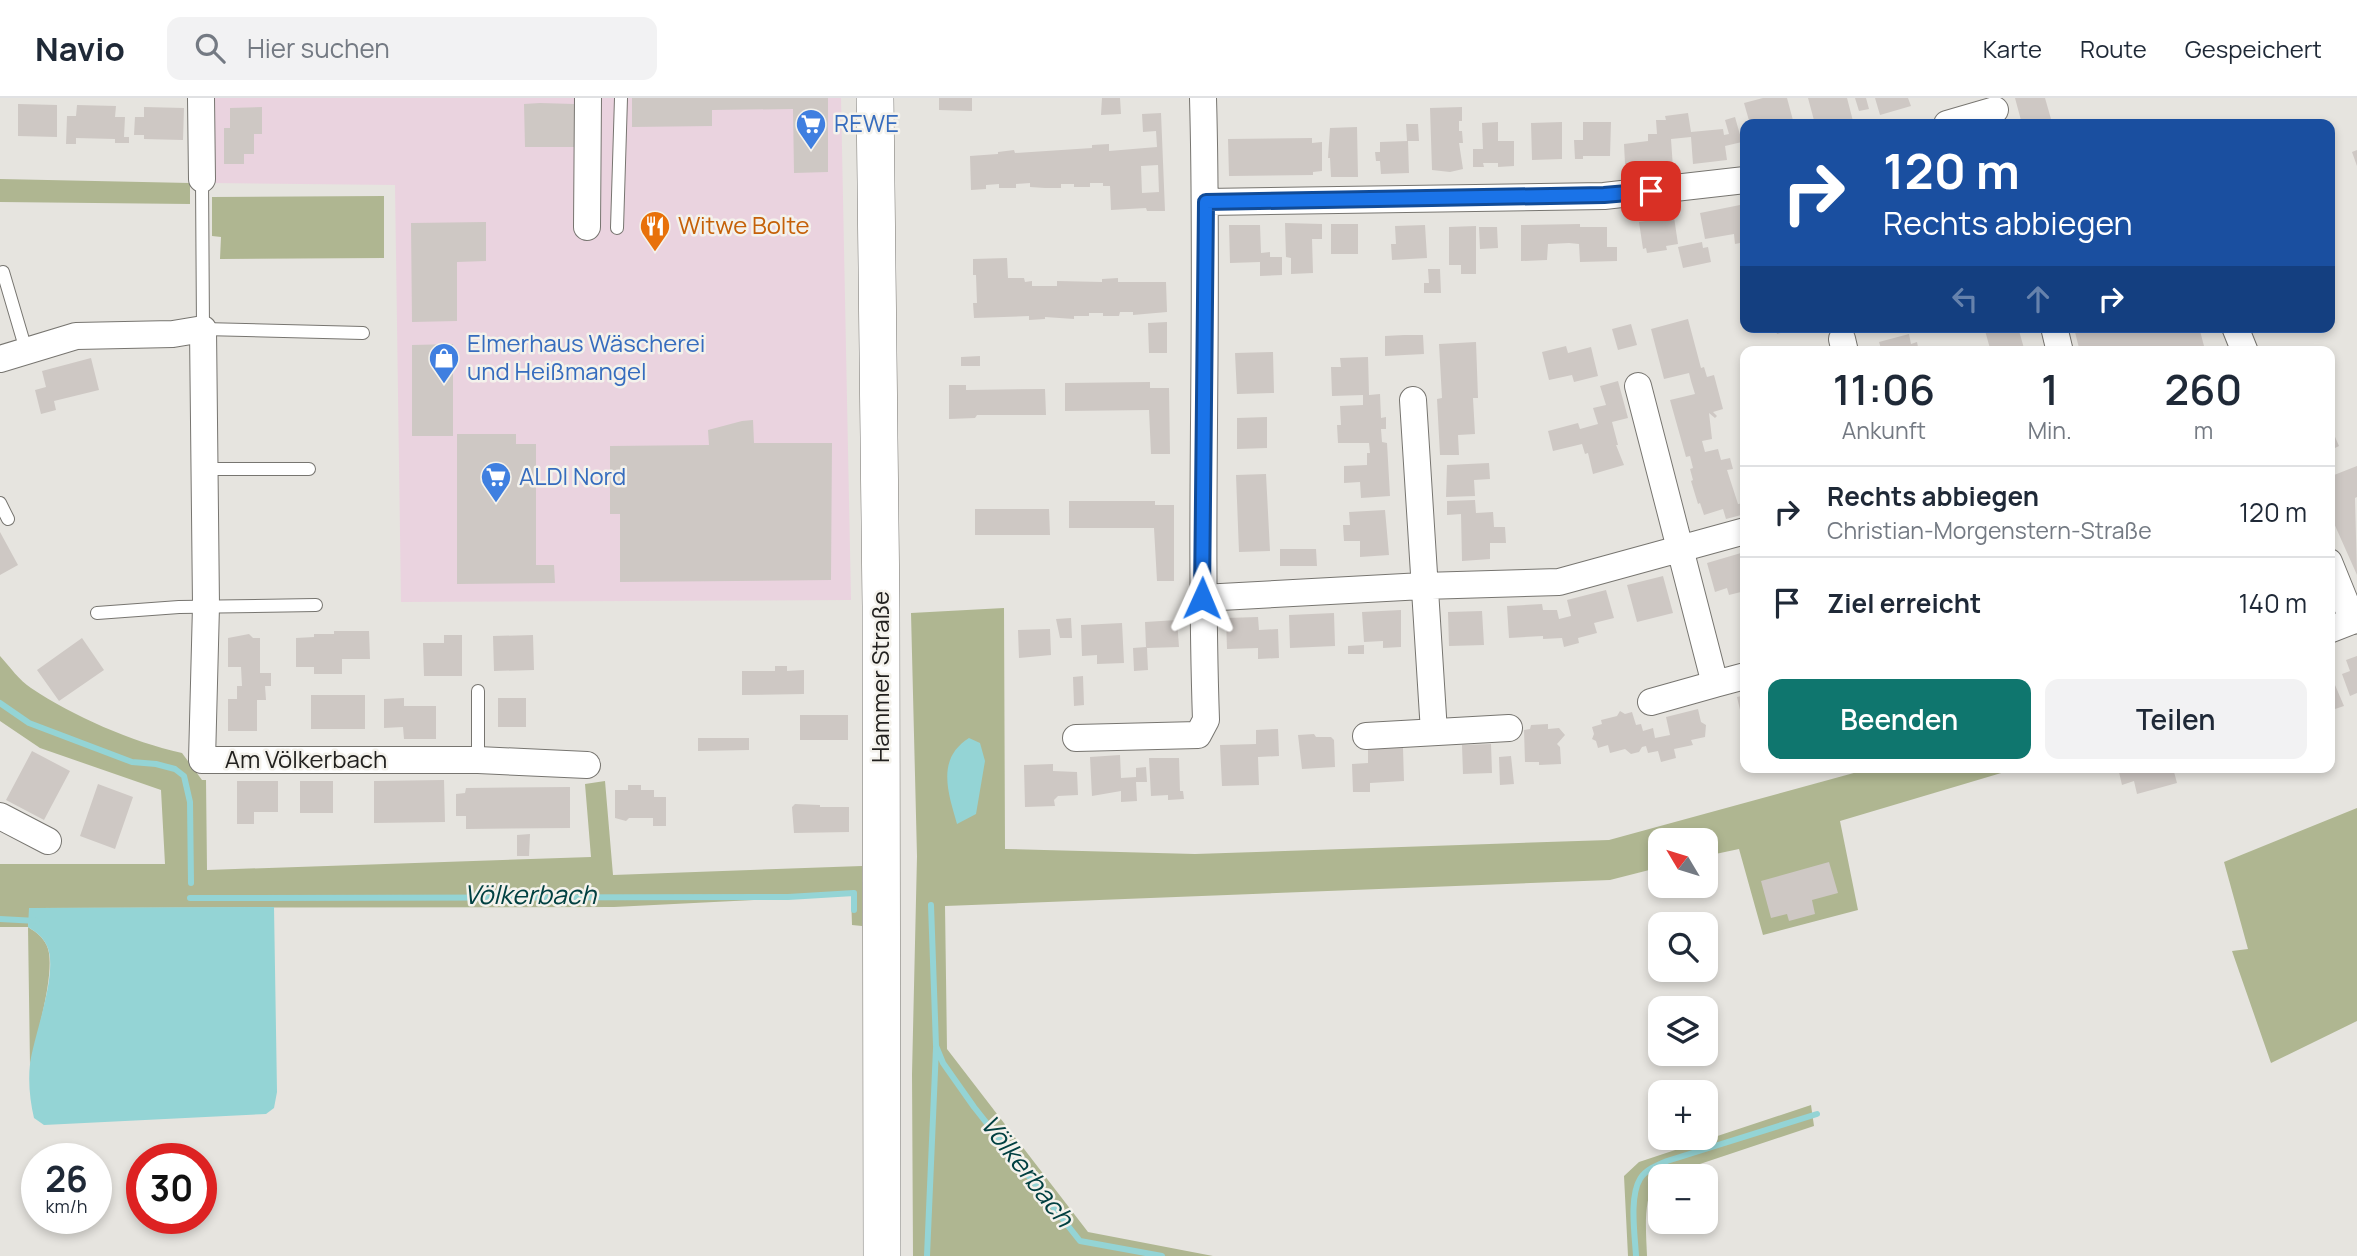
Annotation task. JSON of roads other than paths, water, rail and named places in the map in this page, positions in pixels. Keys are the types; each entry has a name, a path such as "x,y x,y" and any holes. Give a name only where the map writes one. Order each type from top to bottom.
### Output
{"main road":[{"name":"Hammer Straße","path":"875,98 881,606 882,1256"}],"street":[{"path":"201,98 202,179"},
{"path":"587,227 588,98"},
{"path":"1076,738 1198,735 1206,720 1202,598 1206,202 1203,98"},
{"path":"1965,119 1995,111"},
{"path":"1206,202 1604,195 1740,181"},
{"path":"0,359 75,337 173,334 203,329"},
{"name":"Am Völkerbach","path":"203,329 206,607 202,760 478,760 587,765"},
{"path":"1638,386 1715,684"},
{"path":"1413,400 1434,732"},
{"path":"1202,598 1559,582 1740,533"},
{"path":"2335,584 2346,623"},
{"path":"1651,702 1740,677"},
{"path":"1366,736 1509,728"},
{"path":"0,816 48,841"}],"lane":[{"path":"617,228 621,98"},
{"path":"202,179 203,329 363,333"},
{"path":"3,272 26,350"},
{"path":"203,469 309,469"},
{"path":"0,503 8,519"},
{"path":"97,613 316,605"},
{"path":"478,691 478,760"}],"water":[{"path":"969,738 980,743 985,761 976,814 957,824 948,788 948,766 959,746"},
{"path":"274,907 277,1092 274,1108 266,1114 44,1125 34,1118 30,1064 48,987 50,957 43,940 28,927 29,908"}],"waterway":[{"name":"Völkerbach","path":"0,703 29,723 132,762 175,769 184,776 190,802 191,883"},
{"name":"Völkerbach","path":"190,898 788,897 854,893 854,910"},
{"name":"Völkerbach","path":"931,905 936,1046 943,1063 974,1107 1080,1241 1162,1256"},
{"path":"0,919 37,921"},
{"path":"927,1256 936,1048"},
{"name":"Völkerbach","path":"1636,1256 1635,1196 1640,1179 1648,1170 1667,1161 1817,1114"}],"place":[{"name":"REWE","path":"811,151"},
{"name":"Witwe Bolte","path":"655,253"},
{"name":"Elmerhaus Wäscherei und Heißmangel","path":"444,385"},
{"name":"ALDI Nord","path":"496,504"}]}
